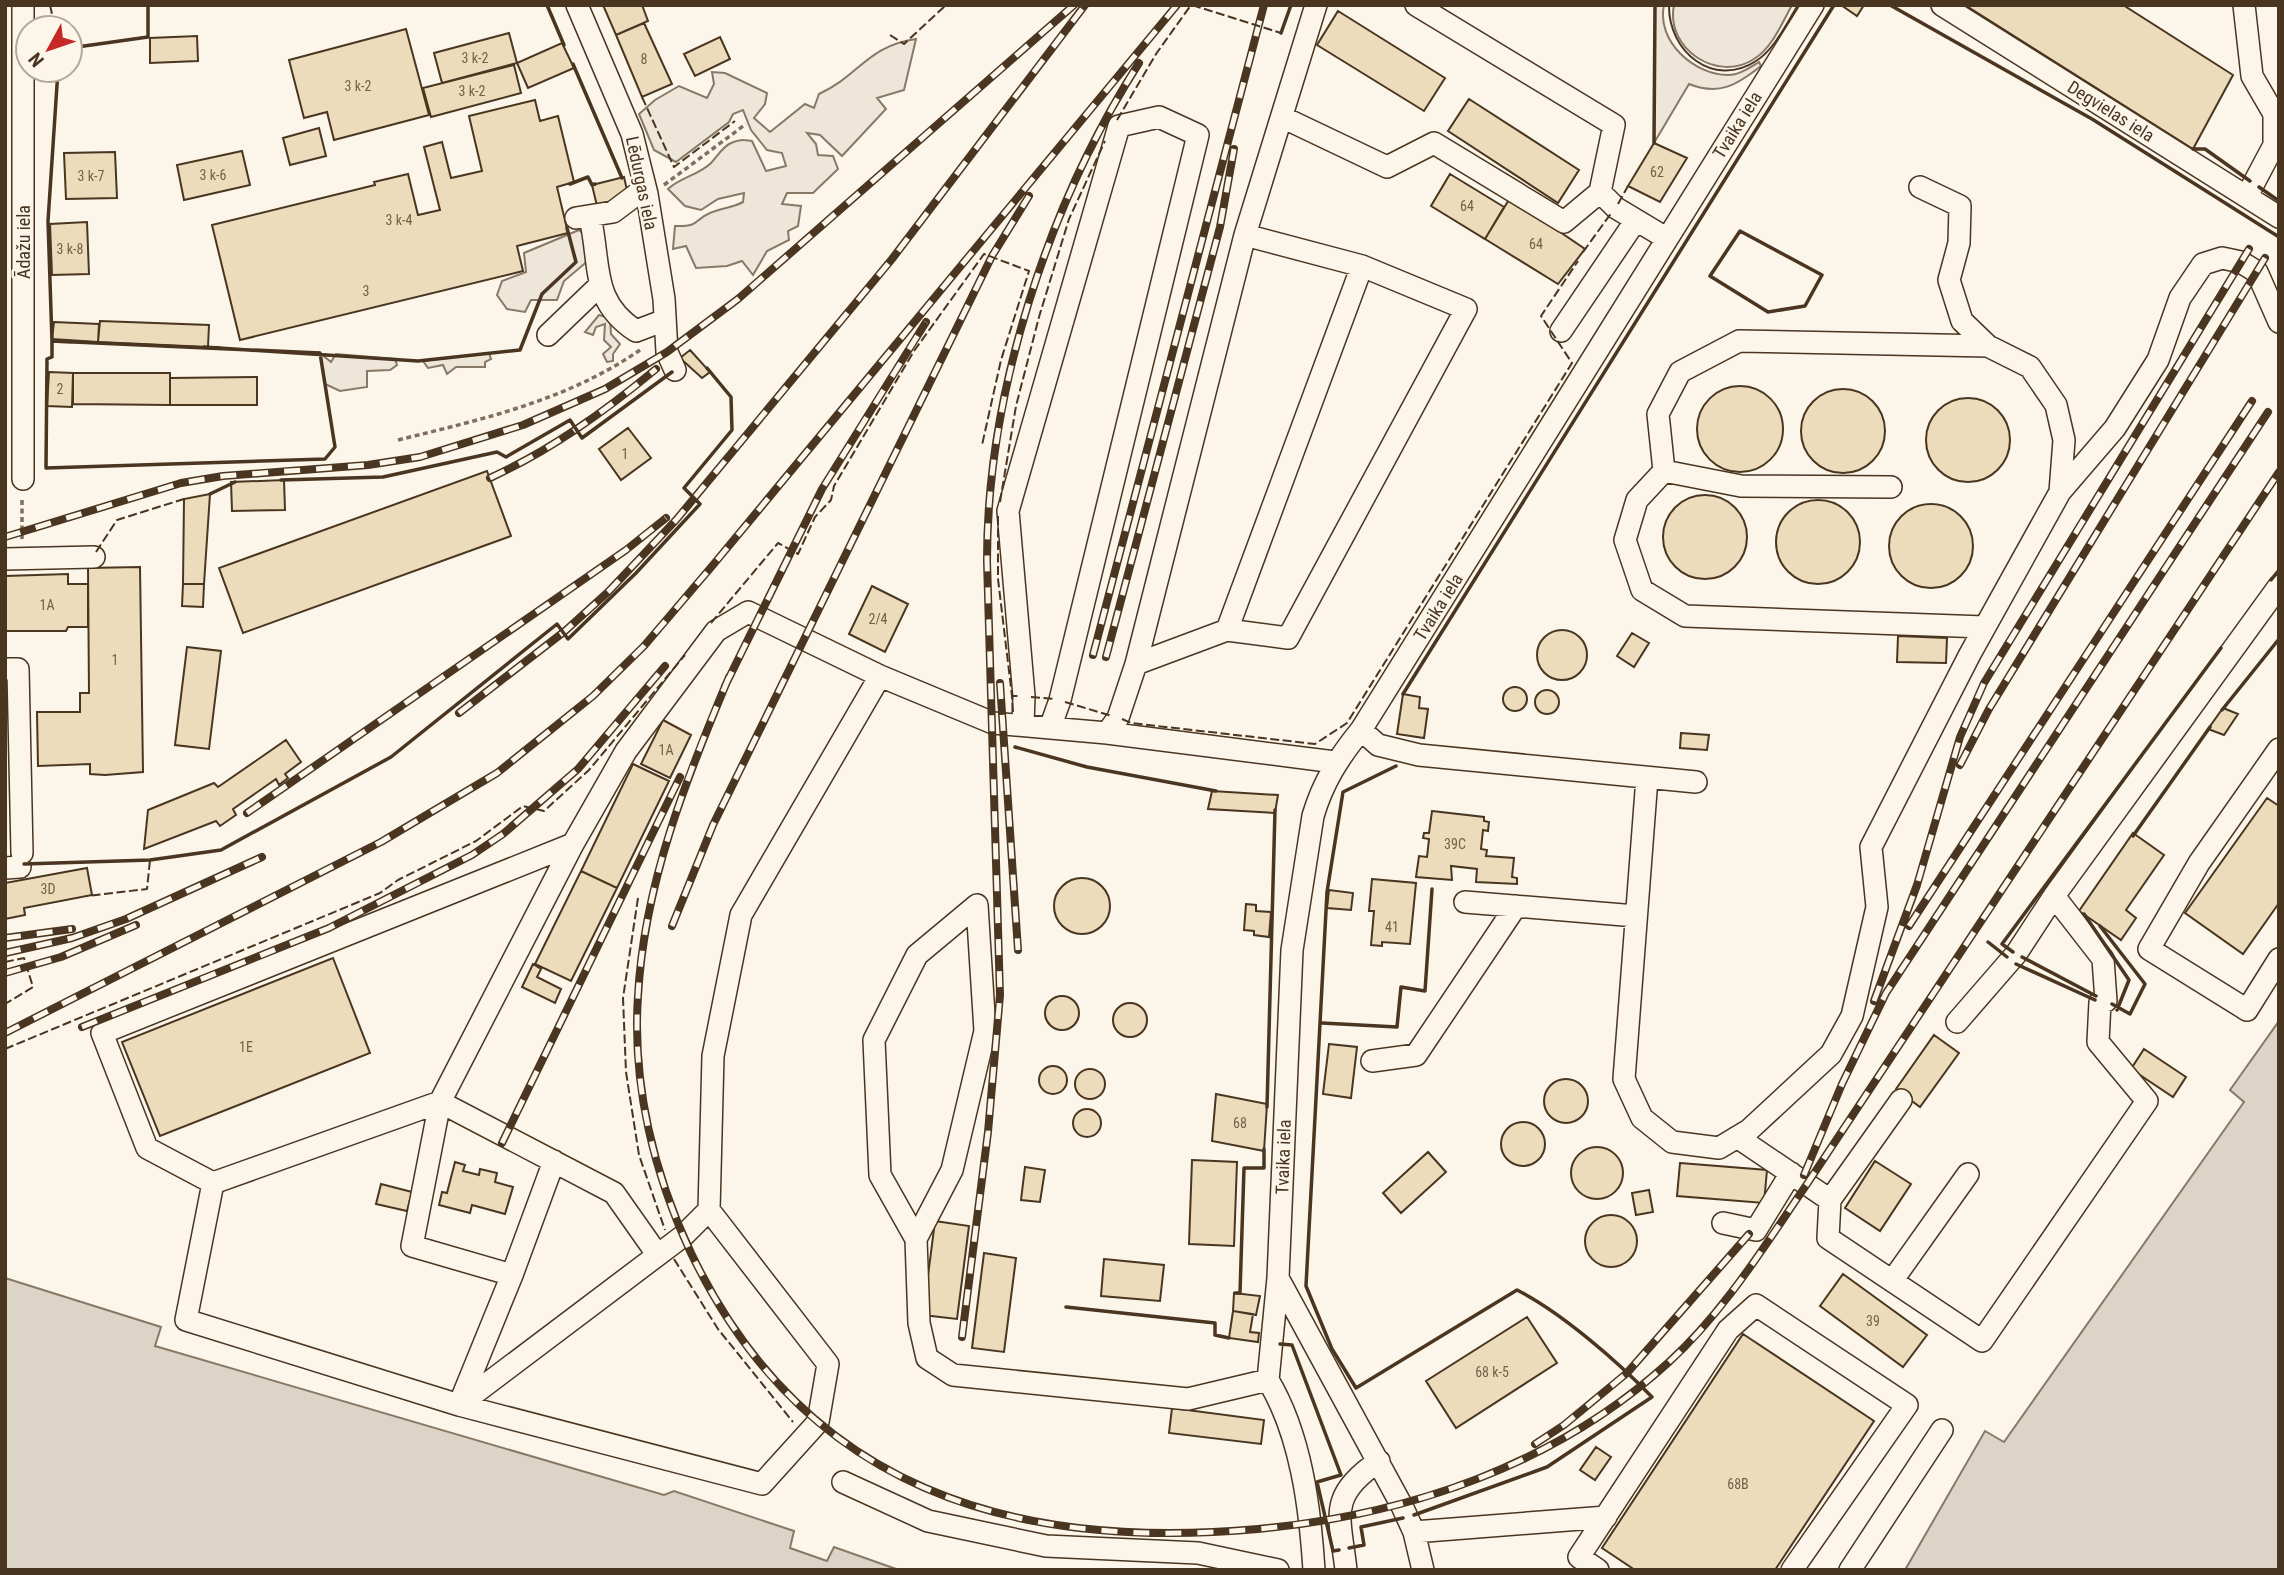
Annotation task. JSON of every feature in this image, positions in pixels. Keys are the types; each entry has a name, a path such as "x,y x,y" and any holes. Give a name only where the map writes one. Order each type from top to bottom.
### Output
{"street":[{"name":"Ādažu iela","path":"23,5 23,479"},
{"name":"Lēdurgas iela","path":"578,5 632,134 646,191 666,326 667,352 675,370"},
{"path":"1108,733 1118,718 1136,664 1245,235 1316,5"},
{"path":"1282,117 1387,167 1434,143 1564,222 1600,192 1614,125 1416,5"},
{"name":"Tvaika iela","path":"1268,1380 1278,1278 1292,950 1313,816 1335,762 1361,730 1813,5"},
{"name":"Degvielas iela","path":"1942,5 2279,217"},
{"path":"2244,5 2252,76 2274,114 2276,146 2247,196"},
{"path":"1023,725 1024,696 1008,511 1119,125 1160,117 1198,135 1060,700 1050,728"},
{"path":"1920,187 1960,206 1959,243 1949,280 1962,321 1988,346 2030,367 2056,405 2064,440 2060,492"},
{"path":"646,191 613,212 582,217 599,286 607,304 622,322 636,331 666,326"},
{"path":"1600,192 1616,208 1666,238"},
{"path":"1561,331 1636,220"},
{"path":"1136,664 1227,630 1288,638 1466,309 1363,266 1245,235"},
{"path":"1647,778 1624,1079 1642,1118 1672,1142 1718,1147 1749,1130 1831,1054 1852,1016 1877,907 1871,847 1984,627 2060,492 2115,428 2158,360 2180,298 2203,264 2222,258 2241,262 2257,272 2279,322"},
{"path":"1227,630 1363,266"},
{"path":"548,335 599,286"},
{"path":"1984,627 1685,616 1642,590 1625,540 1637,500 1664,471 1658,414 1680,372 1739,341 1988,346"},
{"path":"1664,471 1741,486 1891,487"},
{"path":"13,559 94,557"},
{"path":"1957,1022 2016,954 2054,896 2279,586"},
{"path":"512,1275 412,1246 440,1101 573,844 625,751 716,631 748,612 880,676 993,723 1108,733 1335,762"},
{"path":"5,669 18,669 16,862"},
{"path":"213,1182 186,1320 459,1405 762,1484 818,1422 828,1364 709,1210 713,1056 741,915 880,676"},
{"path":"1361,730 1378,745 1408,753 1696,782"},
{"path":"2277,757 2199,863 2149,949 2247,1010 2279,960"},
{"path":"573,844 102,1033 147,1148 213,1182 440,1101 614,1193 657,1254"},
{"path":"1901,1100 1830,1200 1828,1238 1982,1341 2147,1101 2098,1042 2100,1002 2106,1001 2103,959 2054,896"},
{"path":"1465,902 1636,916"},
{"path":"916,1239 952,1170 985,1031 977,905 918,955 874,1040 880,1175 916,1239 919,1323 927,1357 953,1376 1188,1399 1268,1380 1282,1403 1306,1492 1314,1570"},
{"path":"1372,1061 1416,1055 1516,906"},
{"path":"1737,1137 1830,1200"},
{"path":"459,1405 512,1275 554,1161"},
{"path":"1723,1223 1756,1230 1791,1173"},
{"path":"1892,1281 1968,1174"},
{"path":"459,1405 683,1236 709,1210"},
{"path":"1278,1278 1379,1461 1414,1532 1423,1570"},
{"path":"1598,1570 1579,1557 1728,1331 1756,1305 1907,1405 1792,1570"},
{"path":"1850,1570 1942,1430"},
{"path":"1346,1570 1339,1519 1342,1496 1358,1475 1379,1461"},
{"path":"843,1482 928,1521 1045,1546 1198,1553 1278,1570"},
{"path":"1414,1532 1606,1517"}],"path":[{"path":"646,191 673,179 746,124"},
{"path":"398,440 507,414 573,390 666,326"},
{"path":"13,559 23,479"}],"shaded area":[{"path":"1655,5 1664,5 1666,31 1680,54 1703,69 1732,75 1759,62 1761,66 1744,79 1719,89 1689,84 1654,143"},
{"path":"1674,5 1792,5 1776,35 1760,54 1740,65 1725,67 1710,64 1686,48 1673,21"},
{"path":"916,39 904,90 877,98 886,109 842,156 820,135 807,133 816,144 818,155 833,156 838,169 813,193 787,193 782,204 801,206 798,226 788,231 789,240 767,251 753,275 742,261 727,266 696,268 686,246 673,249 675,226 693,224 710,213 739,204 743,202 744,193 718,199 701,210 685,206 668,189 673,185 706,167 725,147 739,140 752,141 766,171 786,166 782,153 767,150 751,130 743,110 733,114 729,122 676,162 654,150 639,114 655,100 679,86 707,98 714,84 712,72 725,73 767,93 765,104 754,118 770,132 805,104 814,108 819,94 875,54"},
{"path":"579,230 589,239 596,254 564,281 557,300 531,300 525,312 507,309 497,295 502,281 526,272 524,253"},
{"path":"599,315 610,318 611,334 620,344 613,354 613,361 607,362 603,354 611,347 604,340 605,324 596,327 593,335 585,332"},
{"path":"320,353 331,362 336,354 395,359 397,365 390,370 367,371 367,387 340,391 325,384"},
{"path":"489,353 491,359 485,362 485,367 456,367 447,374 443,365 428,368 423,361"},
{"path":"2279,1021 2279,1570 1905,1570 1985,1431 2004,1442 2244,1102 2230,1090"},
{"path":"5,1278 161,1327 155,1346 664,1495 674,1491 794,1531 790,1548 827,1561 834,1547 899,1570 5,1570"}],"building":[{"path":"603,5 642,5 648,21 616,35"},
{"path":"1841,5 1864,5 1857,16"},
{"path":"1965,5 2123,5 2233,75 2193,149"},
{"path":"1338,11 1445,78 1424,111 1317,45"},
{"path":"644,23 672,84 642,97 616,35"},
{"path":"406,29 429,115 334,140 327,112 304,118 289,60"},
{"path":"509,33 517,63 442,83 434,53"},
{"path":"197,36 198,61 150,63 150,38"},
{"path":"720,37 730,59 695,76 684,54"},
{"path":"562,43 574,68 528,88 517,63"},
{"path":"514,65 521,93 431,117 423,88"},
{"path":"1469,99 1579,170 1558,203 1448,131"},
{"path":"535,100 540,121 558,116 574,182 557,187 568,233 517,246 523,271 240,340 212,225 375,185 374,182 408,174 418,215 440,210 424,147 442,142 451,178 482,171 469,116"},
{"path":"319,128 326,156 290,165 283,138"},
{"path":"1654,143 1687,158 1660,202 1628,186"},
{"path":"242,151 250,185 184,200 177,165"},
{"path":"115,152 117,198 66,199 64,153"},
{"path":"1450,174 1504,207 1485,239 1431,206"},
{"path":"624,177 629,199 597,206 592,185"},
{"path":"1510,198 1585,249 1558,284 1485,239"},
{"path":"87,222 89,274 52,275 50,224"},
{"path":"100,321 209,325 208,347 98,342"},
{"path":"54,322 99,324 98,342 52,339"},
{"path":"690,350 710,372 702,378 680,358"},
{"path":"49,372 73,373 72,407 47,406"},
{"path":"73,373 170,373 170,405 73,404"},
{"path":"257,377 257,405 170,405 170,378"},
{"path":"1740,386 1756,390 1770,399 1779,413 1783,429 1779,445 1770,459 1756,468 1740,472 1724,468 1710,459 1701,445 1697,429 1701,413 1710,399 1724,390"},
{"path":"1843,389 1859,392 1873,401 1882,415 1885,431 1882,447 1873,461 1859,470 1843,473 1827,470 1813,461 1804,447 1801,431 1804,415 1813,401 1827,392"},
{"path":"1968,398 1984,401 1998,410 2007,424 2010,440 2007,456 1998,470 1984,479 1968,482 1952,479 1938,470 1929,456 1926,440 1929,424 1938,410 1952,401"},
{"path":"628,428 651,458 621,480 599,449"},
{"path":"487,471 511,536 243,633 219,568"},
{"path":"284,480 285,510 232,511 231,482"},
{"path":"210,494 204,584 183,584 184,499"},
{"path":"1705,495 1721,498 1735,507 1744,521 1747,537 1744,553 1735,567 1721,576 1705,579 1689,576 1675,567 1666,553 1663,537 1666,521 1675,507 1689,498"},
{"path":"1810,500 1826,500 1842,507 1853,518 1860,534 1857,558 1848,572 1826,584 1810,584 1794,577 1783,566 1776,550 1776,534 1783,518 1794,507"},
{"path":"1923,504 1939,504 1955,511 1966,522 1973,538 1970,562 1961,576 1939,588 1923,588 1907,581 1896,570 1889,554 1889,538 1896,522 1907,511"},
{"path":"140,567 143,772 105,775 90,774 90,764 38,766 37,712 80,712 80,693 89,693 88,568"},
{"path":"68,574 68,584 88,584 88,627 68,627 66,631 5,631 5,576"},
{"path":"183,584 204,584 203,607 182,606"},
{"path":"872,586 908,604 885,652 849,634"},
{"path":"1562,630 1580,637 1587,655 1580,673 1562,680 1544,673 1537,655 1544,637"},
{"path":"1632,633 1649,643 1634,667 1617,656"},
{"path":"1898,636 1947,638 1946,663 1897,662"},
{"path":"187,647 221,651 209,749 175,745"},
{"path":"1515,687 1524,690 1527,699 1524,708 1515,711 1506,708 1503,699 1506,690"},
{"path":"1547,690 1556,693 1559,702 1556,711 1547,714 1538,711 1535,702 1538,693"},
{"path":"1403,694 1420,697 1419,708 1428,709 1424,738 1397,734"},
{"path":"2223,708 2238,714 2224,735 2208,729"},
{"path":"663,720 691,735 670,778 641,764"},
{"path":"1681,733 1709,735 1707,750 1680,748"},
{"path":"286,740 301,762 285,774 288,778 279,785 276,779 233,809 236,815 220,826 216,821 144,849 148,810 214,783 218,787"},
{"path":"633,764 669,781 617,888 581,871"},
{"path":"1212,791 1278,795 1275,813 1208,809"},
{"path":"2267,798 2279,806 2279,903 2243,954 2185,913"},
{"path":"1432,811 1484,817 1484,821 1489,822 1488,831 1483,830 1481,849 1487,850 1486,856 1514,858 1512,877 1517,878 1517,884 1476,882 1477,869 1451,866 1452,880 1416,877 1419,856 1427,857 1429,839 1423,838 1424,833 1429,833"},
{"path":"2133,833 2164,855 2126,910 2136,918 2121,940 2079,911"},
{"path":"87,868 92,895 24,908 25,915 5,919 5,883"},
{"path":"581,871 617,888 571,981 535,964"},
{"path":"1082,878 1093,880 1102,886 1108,895 1108,917 1102,926 1093,932 1082,934 1071,932 1062,926 1056,917 1054,906 1056,895 1062,886 1071,880"},
{"path":"1372,879 1416,883 1410,944 1382,942 1382,946 1371,945 1374,911 1369,911"},
{"path":"1329,890 1353,893 1351,910 1327,908"},
{"path":"1246,904 1256,905 1256,911 1271,912 1269,937 1254,935 1254,931 1244,930"},
{"path":"333,958 370,1053 160,1136 122,1042"},
{"path":"533,964 541,969 537,977 561,989 555,1003 522,987"},
{"path":"1062,996 1074,1001 1079,1013 1074,1025 1062,1030 1050,1025 1045,1013 1050,1001"},
{"path":"1130,1003 1142,1008 1147,1020 1142,1032 1130,1037 1118,1032 1113,1020 1118,1008"},
{"path":"1934,1035 1959,1053 1920,1107 1896,1089"},
{"path":"1329,1044 1357,1047 1351,1098 1323,1094"},
{"path":"2144,1049 2186,1077 2173,1097 2131,1069"},
{"path":"1053,1066 1063,1070 1067,1080 1063,1090 1053,1094 1043,1090 1039,1080 1043,1070"},
{"path":"1090,1069 1096,1070 1104,1078 1104,1090 1096,1098 1090,1099 1084,1098 1076,1090 1075,1084 1076,1078 1084,1070"},
{"path":"1566,1079 1581,1086 1588,1101 1581,1116 1566,1123 1551,1116 1544,1101 1551,1086"},
{"path":"1216,1094 1267,1104 1264,1151 1212,1141"},
{"path":"1087,1109 1097,1113 1101,1123 1097,1133 1087,1137 1077,1133 1073,1123 1077,1113"},
{"path":"1523,1122 1538,1129 1545,1144 1538,1159 1523,1166 1508,1159 1501,1144 1508,1129"},
{"path":"1597,1147 1616,1154 1623,1173 1616,1192 1597,1199 1578,1192 1571,1173 1578,1154"},
{"path":"1428,1152 1446,1172 1401,1213 1383,1193"},
{"path":"1192,1160 1237,1162 1234,1246 1189,1244"},
{"path":"1875,1161 1911,1184 1880,1231 1845,1208"},
{"path":"455,1162 465,1165 463,1171 479,1175 480,1169 497,1173 495,1182 513,1187 505,1214 472,1205 470,1213 439,1205 442,1192 447,1193"},
{"path":"1680,1163 1767,1170 1764,1203 1677,1196"},
{"path":"1025,1167 1045,1170 1040,1202 1021,1200"},
{"path":"381,1184 412,1192 407,1211 376,1204"},
{"path":"1649,1190 1653,1212 1636,1215 1632,1193"},
{"path":"1611,1215 1630,1222 1637,1241 1630,1260 1611,1267 1592,1260 1585,1241 1592,1222"},
{"path":"935,1221 969,1226 957,1319 923,1315"},
{"path":"984,1253 1016,1258 1004,1352 972,1348"},
{"path":"1104,1259 1164,1265 1160,1301 1101,1296"},
{"path":"1843,1274 1927,1335 1903,1367 1820,1306"},
{"path":"1234,1293 1260,1296 1256,1315 1233,1311"},
{"path":"1233,1311 1253,1314 1250,1332 1259,1333 1258,1342 1229,1338"},
{"path":"1527,1317 1557,1363 1456,1428 1426,1381"},
{"path":"1743,1334 1874,1421 1775,1570 1635,1570 1602,1548"},
{"path":"1172,1408 1264,1420 1261,1444 1169,1433"},
{"path":"1596,1447 1611,1457 1595,1480 1580,1470"}],"tram line":[{"path":"1669,5 1676,37 1685,50 1696,61 1709,68 1724,71 1740,69 1763,56 1780,36 1798,5"}],"railway":[{"path":"5,537 181,483 223,476 368,465 420,457 523,425 605,389 667,352 738,299 1074,5"},
{"path":"459,713 565,631 608,592 676,520 892,259 1085,5"},
{"path":"5,1033 381,842 497,773 593,696 644,646 713,565 1177,5"},
{"path":"1093,655 1264,5"},
{"path":"962,1337 988,1132 1000,995 987,561 990,497 998,432 1011,367 1051,238 1106,118 1139,63"},
{"path":"1106,657 1220,227 1234,149"},
{"path":"672,926 713,825 992,256 1029,196"},
{"path":"1874,1001 1917,885 1960,737 1984,683 2249,249"},
{"path":"1960,765 1989,709 2265,258"},
{"path":"725,686 822,489 926,322"},
{"path":"490,478 576,429 656,369"},
{"path":"1909,926 2252,401"},
{"path":"1804,1175 1842,1084 1886,993 2268,412"},
{"path":"729,677 697,754 658,873 642,954 637,1029 642,1096 666,1192 691,1253 738,1334 793,1399 855,1450 925,1488 1000,1514 1082,1528 1168,1533 1258,1529 1314,1522 1424,1497 1477,1479 1529,1456 1578,1430 1625,1398 1669,1362 1708,1322 1743,1277 1807,1184 2279,472"},
{"path":"247,813 626,550 666,518"},
{"path":"82,1027 329,928 472,855 503,834 578,769 665,666"},
{"path":"1000,683 1018,950"},
{"path":"502,1143 680,777"},
{"path":"5,953 72,938 126,919 262,857"},
{"path":"5,973 61,957 136,925"},
{"path":"5,938 72,929"},
{"path":"1535,1444 1564,1425 1627,1373 1749,1234"}],"fence":[{"path":"50,5 52,14"},
{"path":"84,46 148,37 148,5"},
{"path":"890,35 904,44 946,5"},
{"path":"1117,120 1156,54 1191,5"},
{"path":"1192,5 1281,33"},
{"path":"642,97 674,167 735,121"},
{"path":"1000,502 1016,406 1039,317 1069,219 1105,141"},
{"path":"1618,204 1628,186"},
{"path":"1583,252 1612,212"},
{"path":"711,623 778,543 798,554 815,517 831,500 834,486 914,351 984,254 1029,271 1001,360 982,445"},
{"path":"1122,719 1131,723 1315,744 1347,723 1572,363 1541,316 1578,261"},
{"path":"96,552 117,520 184,499"},
{"path":"998,516 998,579 1012,696"},
{"path":"5,1049 380,893 398,880 476,841 523,806 544,811 589,770 685,655"},
{"path":"1013,712 1012,696 1020,696"},
{"path":"1031,697 1055,699"},
{"path":"1065,702 1112,716"},
{"path":"26,864 150,860 147,889 87,896"},
{"path":"638,898 623,998 626,1072 639,1155 665,1230"},
{"path":"5,962 24,958 33,987 5,1004"},
{"path":"674,1259 718,1329 793,1422"}],"wall":[{"path":"84,46 148,37 148,5"},
{"path":"547,5 564,45"},
{"path":"1281,33 1291,5"},
{"path":"1654,143 1655,5"},
{"path":"1403,694 1834,5"},
{"path":"1890,5 2092,119 2279,237"},
{"path":"573,64 622,178"},
{"path":"57,84 48,221 52,341 71,342"},
{"path":"2193,149 2205,149 2250,181"},
{"path":"570,184 588,177 592,185 595,184"},
{"path":"2259,187 2279,201"},
{"path":"204,347 418,361 520,350 542,294 576,262 567,228"},
{"path":"1740,231 1822,275 1805,306 1768,312 1710,276 1740,231"},
{"path":"52,341 320,353 335,447 325,459 46,468 47,359 52,357 52,341"},
{"path":"24,864 150,860 221,850 391,757 557,624 568,639 636,573 700,504 684,488 732,430 731,397 707,368"},
{"path":"281,480 383,477 497,452 506,457 570,420 582,438 672,372"},
{"path":"210,494 235,482"},
{"path":"2271,580 2279,570"},
{"path":"2222,710 2279,639"},
{"path":"2013,952 2002,944 2221,648"},
{"path":"2133,836 2210,727"},
{"path":"1015,747 1087,767 1216,791"},
{"path":"1396,766 1343,792 1327,892 1306,1286 1332,1349 1356,1388 1517,1290 1552,1311 1588,1339 1652,1397 1547,1467 1414,1515"},
{"path":"1267,1107 1275,810"},
{"path":"1322,1023 1397,1027 1401,987 1425,991 1432,889"},
{"path":"2084,914 2129,980 2117,1010"},
{"path":"2100,926 2145,984 2130,1014 2112,1004"},
{"path":"1988,942 2007,957"},
{"path":"2022,957 2096,996"},
{"path":"2016,964 2095,1000"},
{"path":"1235,1293 1240,1293 1244,1168 1264,1168 1264,1149"},
{"path":"1066,1307 1215,1323 1215,1335 1229,1338"},
{"path":"1280,1344 1292,1345 1341,1475 1317,1482 1333,1551 1339,1550"},
{"path":"1349,1548 1364,1545 1361,1527 1403,1518"}]}
